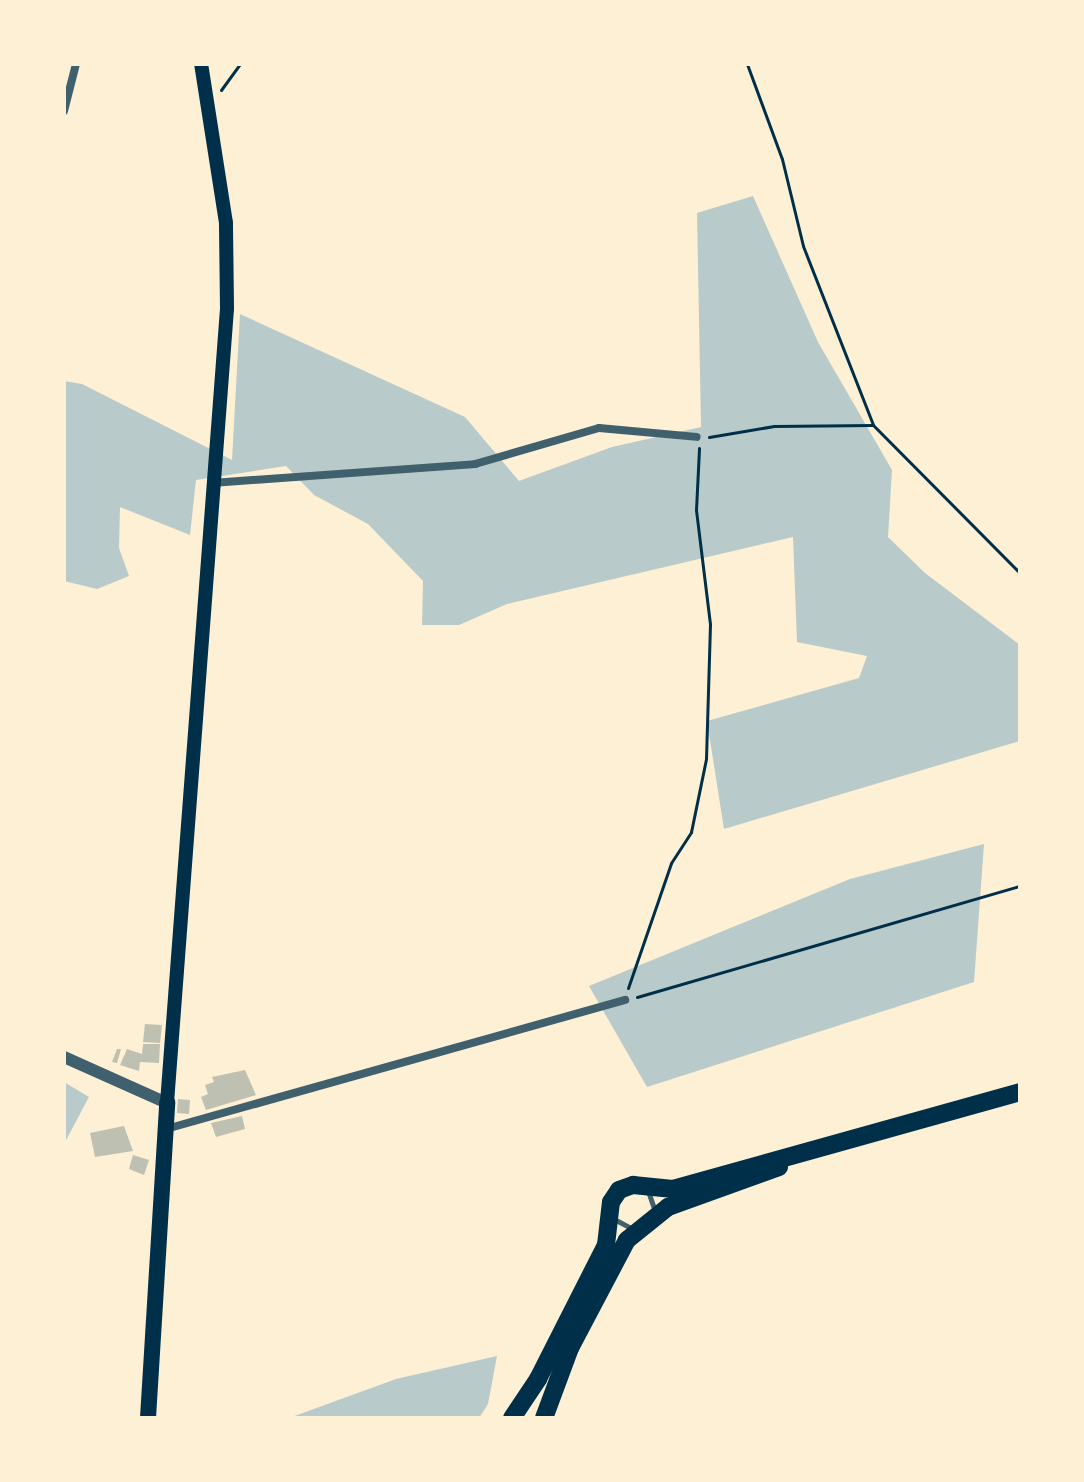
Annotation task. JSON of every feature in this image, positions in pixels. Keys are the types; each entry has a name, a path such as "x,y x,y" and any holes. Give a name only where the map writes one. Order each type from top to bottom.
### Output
{"highway":[{"path":"512,1418 538,1379 590,1278 613,1217 611,1202 619,1190 633,1185 647,1190 673,1189 1020,1092"},
{"path":"544,1418 602,1282 638,1229 653,1216 802,1155"}],"main road":[{"path":"148,1418 167,1103 228,263 226,223 203,107 201,64"}],"street":[{"path":"64,111 76,64"},
{"path":"211,483 475,464 599,428 697,437"},
{"path":"166,1129 625,1000"},
{"path":"64,1057 167,1103"}],"lane":[{"path":"647,1190 654,1202 653,1216"},
{"path":"613,1217 623,1228 638,1229"}],"path":[{"path":"203,107 240,64"},
{"path":"747,64 782,159 803,246 873,425 1020,573"},
{"path":"625,1000 671,863 691,832 706,759 710,624 696,510 701,459 697,437 774,426 873,425"},
{"path":"625,1000 1018,886"}],"shaded area":[{"path":"753,196 818,342 892,470 888,537 925,573 1020,645 1020,741 724,829 707,721 859,678 867,656 797,642 793,537 507,604 459,625 422,625 423,581 368,524 314,495 286,466 196,480 190,535 120,507 119,548 129,576 97,589 64,581 64,381 82,384 232,460 240,314 465,417 519,481 612,447 701,427 697,213"},
{"path":"984,844 974,982 647,1087 589,986 850,879"},
{"path":"64,1082 89,1097 64,1144"},
{"path":"497,1356 488,1404 479,1418 289,1418 396,1379"}],"building":[{"path":"145,1024 162,1025 160,1043 143,1042"},
{"path":"143,1044 160,1044 159,1063 140,1062 139,1071 120,1065 127,1049 142,1054"},
{"path":"117,1049 121,1049 117,1063 112,1062"},
{"path":"245,1070 256,1095 206,1110 201,1097 208,1094 205,1085 214,1082 212,1077"},
{"path":"178,1099 190,1100 189,1114 177,1113"},
{"path":"242,1116 245,1129 216,1137 211,1123"},
{"path":"124,1126 133,1151 95,1157 90,1133"},
{"path":"133,1155 149,1160 144,1175 129,1169"}]}
